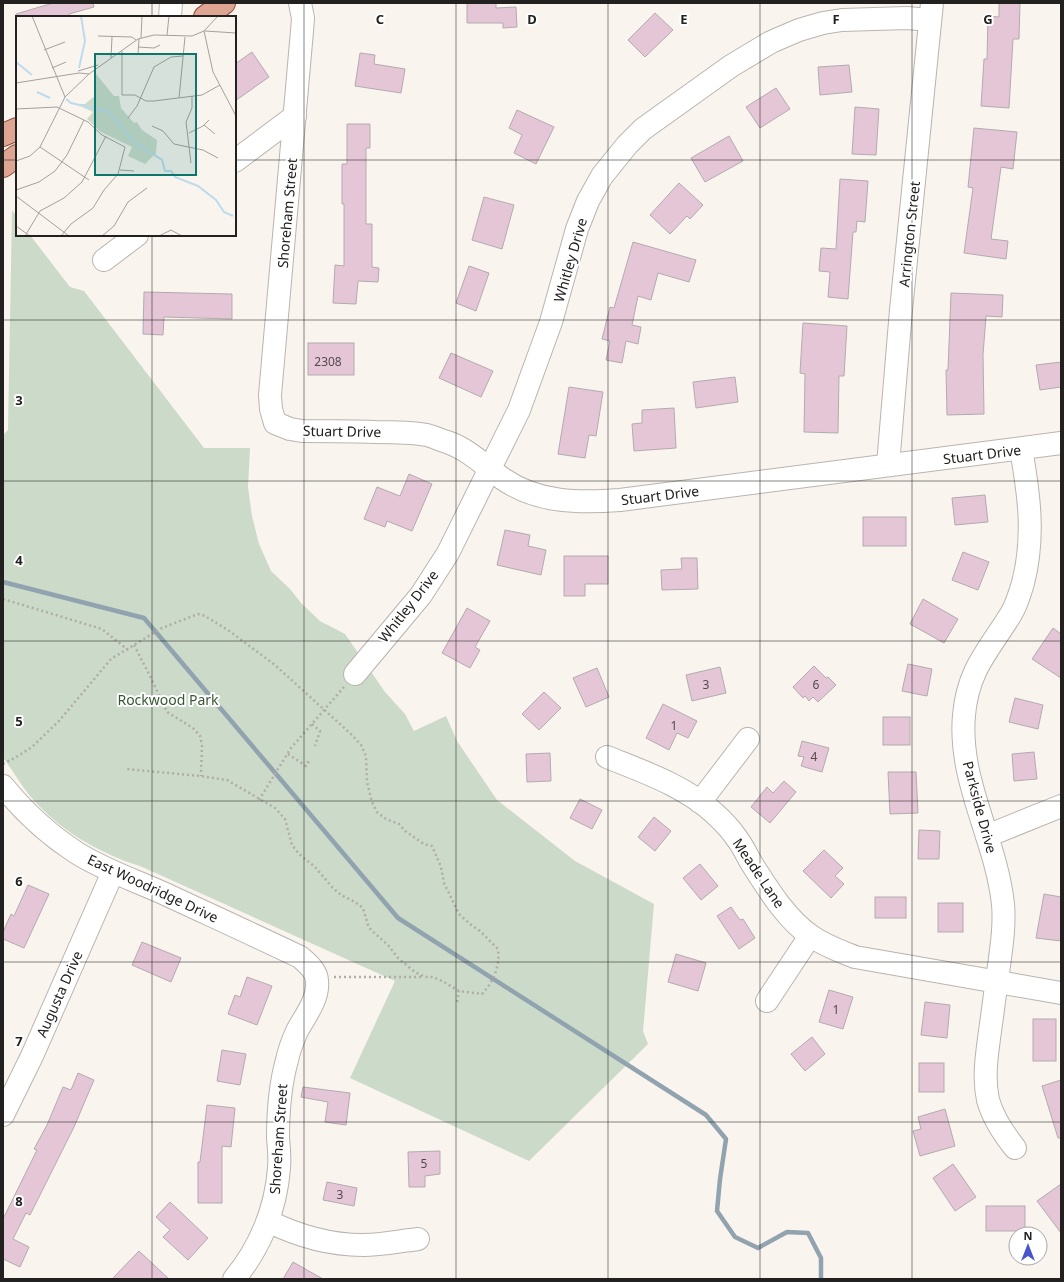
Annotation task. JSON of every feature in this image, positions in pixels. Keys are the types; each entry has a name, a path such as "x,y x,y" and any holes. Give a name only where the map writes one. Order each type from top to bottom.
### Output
{"main road":[{"path":"206,16 224,3"},
{"path":"3,135 16,129"},
{"path":"3,166 16,157"}],"street":[{"path":"170,16 171,3"},
{"name":"Shoreham Street","path":"275,423 271,409 270,395 302,31 300,3"},
{"name":"Arrington Street","path":"888,465 901,310 931,12"},
{"name":"Whitley Drive","path":"355,674 421,595 448,553 519,410 554,315 577,229 588,201 602,176 627,144 643,129 731,66 778,39 799,30 824,23 842,20 907,18 931,12"},
{"path":"236,160 295,116"},
{"path":"104,260 136,236"},
{"name":"Stuart Drive","path":"275,423 290,430 394,432 427,435 450,443 461,449 515,486 542,497 558,501 590,502 620,500 1061,443"},
{"name":"Parkside Drive","path":"1014,1148 996,1122 989,1101 986,1081 987,1053 1004,924 1003,904 998,874 968,771 964,740 964,716 967,691 976,667 1012,612 1019,596 1025,572 1030,545 1030,505 1021,449"},
{"path":"700,802 748,739"},
{"name":"Meade Lane","path":"607,757 659,779 700,802 714,814 739,841 764,883 800,928 810,936 835,950 855,957 1061,993"},
{"name":"East Woodridge Drive","path":"3,786 16,802 51,834 78,854 113,872 145,885 300,957 310,965 314,973"},
{"path":"987,836 1061,806"},
{"name":"Augusta Drive","path":"3,1115 32,1056 113,872"},
{"path":"767,1001 810,936"},
{"name":"Shoreham Street","path":"234,1279 241,1271 257,1245 268,1221 276,1193 279,1167 279,1111 281,1085 287,1058 297,1032 315,996 317,981 314,973"},
{"path":"268,1221 302,1235 340,1244 378,1244 418,1239"}],"path":[{"path":"3,599 102,629 128,650"},
{"path":"3,764 32,747 59,721 111,659 128,650 145,637 162,628 198,614 205,616 228,630 275,665 361,745 366,756 369,793 377,812 386,819 399,824 405,831 424,844 432,846 441,867 444,883 459,914 488,938 498,949 499,961 497,968 488,988 482,994 459,991 433,977 398,976 337,978 314,973"},
{"path":"134,645 167,712 193,728 200,736 202,744 201,776"},
{"path":"260,800 291,748 355,674"},
{"path":"312,724 320,731 315,746"},
{"path":"288,754 306,766 310,759"},
{"path":"126,769 228,780 274,808 282,815 292,845 298,854 315,867 341,895 363,908 371,930 388,945 398,958 415,972 425,977"},
{"path":"457,1002 459,991"}],"green space":[{"name":"Rockwood Park","path":"12,210 16,216 16,236 31,236 70,287 84,291 204,448 250,448 248,487 252,516 259,544 271,571 320,621 345,634 385,692 405,714 414,731 446,716 457,741 497,800 575,861 654,904 643,1031 648,1044 529,1161 350,1078 395,981 140,866 124,861 94,847 66,830 41,808 26,791 3,758 3,435 8,430"}],"building":[{"path":"53,3 93,3 94,7 69,14 70,16 17,16 16,14"},
{"path":"467,3 496,3 496,8 516,7 517,27 503,28 503,23 467,23"},
{"path":"999,3 1020,3 1019,39 1013,39 1009,108 981,106 984,59 987,59 988,16 999,17"},
{"path":"655,13 673,30 645,57 628,40"},
{"path":"252,52 269,77 236,100 236,63"},
{"path":"360,53 375,55 374,64 405,69 401,93 355,86"},
{"path":"849,65 852,92 820,95 818,67"},
{"path":"776,88 790,109 760,128 746,107"},
{"path":"855,107 879,109 876,155 852,154"},
{"path":"517,110 554,127 536,164 514,153 522,135 509,128"},
{"path":"347,124 370,124 370,148 366,148 366,224 372,224 372,267 379,268 378,282 358,281 356,304 333,303 335,265 344,266 344,204 342,204 342,164 347,164"},
{"path":"974,128 1017,132 1013,169 1001,167 991,239 1008,241 1006,259 964,253 973,188 968,187"},
{"path":"729,136 743,161 705,182 691,158"},
{"path":"840,179 868,181 865,222 857,221 856,232 853,232 848,299 828,297 830,272 819,271 821,248 836,249"},
{"path":"679,183 703,205 690,219 687,216 670,234 650,215"},
{"path":"484,197 514,205 502,249 472,240"},
{"path":"633,242 696,260 689,282 658,273 651,300 638,296 632,325 641,327 638,344 626,341 622,363 606,360 610,341 602,339 610,307 614,308"},
{"path":"469,266 489,273 476,311 456,303"},
{"path":"144,292 232,294 232,319 164,317 163,335 143,334"},
{"path":"951,293 1003,295 1002,317 986,316 983,355 984,414 947,415 946,370 948,370"},
{"path":"803,323 847,326 844,376 839,376 838,433 804,432 805,374 800,373"},
{"path":"308,343 354,343 354,375 308,375"},
{"path":"451,353 493,371 481,397 439,378"},
{"path":"1061,362 1061,387 1040,390 1036,365"},
{"path":"735,377 738,402 696,408 693,382"},
{"path":"569,387 603,392 596,436 589,435 585,458 558,454"},
{"path":"674,408 676,448 634,451 632,424 642,423 642,410"},
{"path":"409,474 432,484 412,531 387,521 385,527 364,519 377,487 400,496"},
{"path":"985,495 988,522 955,525 952,498"},
{"path":"863,517 906,517 906,546 863,546"},
{"path":"505,530 530,535 528,546 546,550 541,575 497,565"},
{"path":"963,552 989,562 978,590 952,580"},
{"path":"564,556 608,556 608,584 585,584 585,596 564,596"},
{"path":"681,558 697,558 698,589 662,590 661,570 682,569"},
{"path":"923,599 958,619 944,643 910,624"},
{"path":"467,608 490,621 475,647 480,650 470,668 442,653"},
{"path":"1053,628 1061,634 1061,678 1032,659"},
{"path":"908,664 932,669 927,696 902,691"},
{"path":"814,666 826,678 828,677 836,685 818,702 813,697 809,701 805,696 803,698 793,687"},
{"path":"720,667 726,693 692,701 686,675"},
{"path":"597,668 609,697 586,707 573,678"},
{"path":"544,692 561,708 539,730 522,714"},
{"path":"1015,698 1043,705 1038,729 1009,722"},
{"path":"663,704 697,721 688,738 677,733 669,750 646,738"},
{"path":"883,717 910,717 910,745 883,745"},
{"path":"802,741 829,748 822,772 801,766 804,757 798,756"},
{"path":"1034,752 1037,779 1014,781 1012,754"},
{"path":"550,753 551,781 527,782 526,754"},
{"path":"888,772 916,772 918,813 890,814"},
{"path":"784,781 796,792 770,823 751,807 767,787 773,793"},
{"path":"580,799 602,810 592,829 570,818"},
{"path":"654,817 671,831 655,851 638,837"},
{"path":"919,830 940,831 939,859 918,859"},
{"path":"824,850 843,868 835,876 844,884 831,898 803,871"},
{"path":"700,864 718,886 701,900 683,878"},
{"path":"28,885 49,894 24,948 3,939 3,932 11,914 14,916"},
{"path":"1044,894 1061,897 1061,941 1036,938"},
{"path":"875,897 906,897 906,918 875,918"},
{"path":"938,903 963,903 963,932 938,932"},
{"path":"731,907 740,920 743,919 755,938 739,949 717,916"},
{"path":"142,942 181,958 171,982 132,965"},
{"path":"676,954 706,963 698,991 668,982"},
{"path":"247,977 272,986 257,1025 228,1014 235,995 240,997"},
{"path":"829,990 853,997 843,1029 819,1022"},
{"path":"925,1002 950,1005 947,1038 921,1035"},
{"path":"1033,1019 1056,1019 1056,1061 1033,1061"},
{"path":"812,1037 825,1054 805,1071 791,1054"},
{"path":"222,1050 246,1054 240,1085 217,1081"},
{"path":"919,1063 944,1063 944,1092 919,1092"},
{"path":"78,1073 94,1080 74,1127 30,1215 26,1213 13,1239 29,1247 20,1267 3,1259 3,1219 37,1150 34,1149 47,1125 63,1087 71,1090"},
{"path":"1061,1080 1061,1138 1058,1138 1042,1086"},
{"path":"303,1087 350,1093 346,1125 325,1122 328,1102 301,1097"},
{"path":"207,1105 235,1108 231,1147 222,1146 222,1203 198,1203 198,1162 200,1162"},
{"path":"945,1109 955,1146 920,1156 913,1131 921,1129 918,1117"},
{"path":"440,1151 440,1174 425,1176 425,1187 409,1187 408,1152"},
{"path":"953,1164 976,1197 955,1211 933,1178"},
{"path":"327,1182 357,1188 354,1206 323,1200"},
{"path":"1061,1184 1061,1233 1037,1201"},
{"path":"170,1202 208,1238 188,1260 163,1237 170,1230 156,1217"},
{"path":"986,1206 1025,1206 1025,1226 1008,1226 1008,1231 986,1231"},
{"path":"139,1251 169,1279 112,1279"},
{"path":"293,1262 323,1279 283,1279"}],"waterway":[{"path":"3,582 144,618 398,918 706,1115 726,1139 717,1211 735,1237 758,1248 787,1232 808,1233 821,1258 821,1279"}]}
